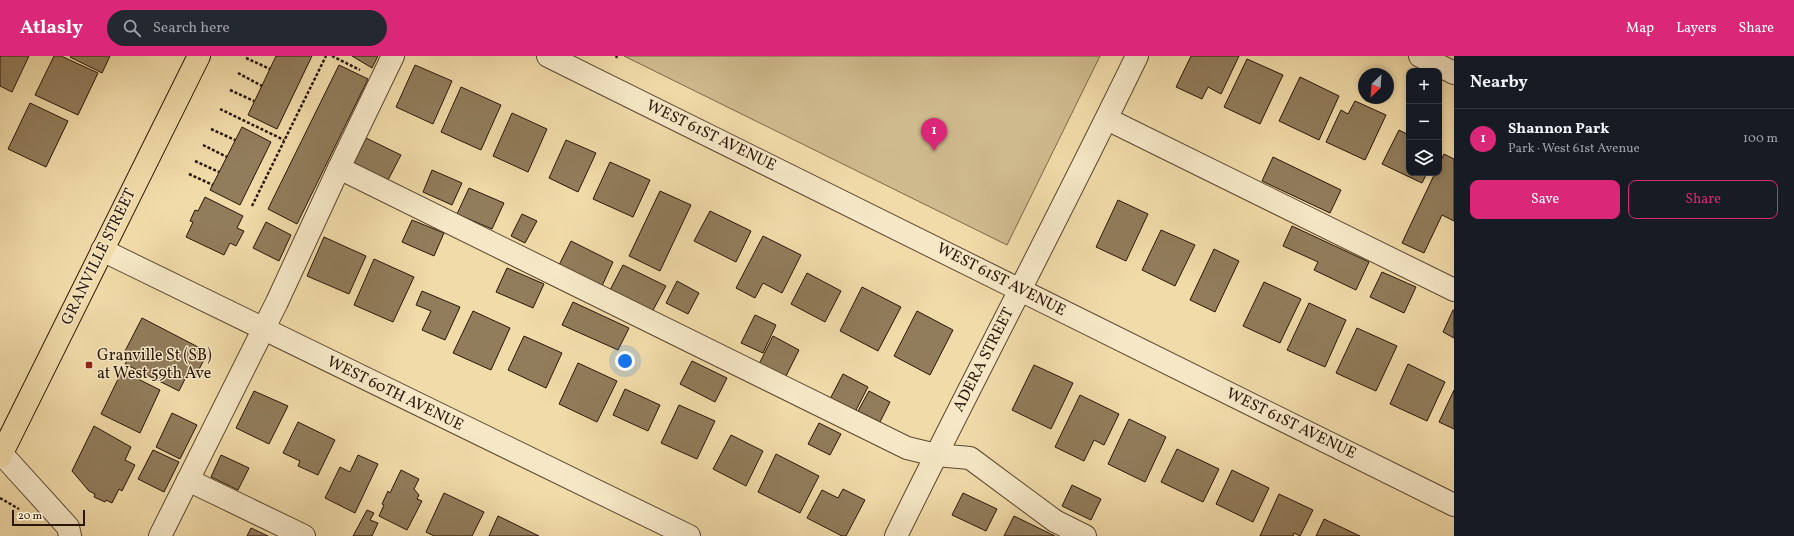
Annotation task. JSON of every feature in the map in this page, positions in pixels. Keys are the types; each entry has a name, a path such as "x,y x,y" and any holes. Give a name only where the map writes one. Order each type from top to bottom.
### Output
{"highway":[{"name":"GRANVILLE STREET","path":"0,454 199,56"}],"street":[{"path":"160,536 263,329 393,56"},
{"name":"WEST 61ST AVENUE","path":"548,56 1454,505"},
{"name":"ADERA STREET","path":"896,536 1107,119 1137,56"},
{"path":"1420,56 1454,73"},
{"path":"1107,119 1454,290"},
{"path":"339,168 907,448 936,455 970,458 1055,521 1085,536"},
{"name":"WEST 60TH AVENUE","path":"102,250 689,536"},
{"path":"0,454 68,528 70,536"},
{"path":"188,480 304,536"}],"path":[{"path":"252,206 326,56"},
{"path":"332,56 381,80"},
{"path":"246,58 270,69"},
{"path":"238,73 262,86"},
{"path":"230,90 254,101"},
{"path":"220,109 284,140"},
{"path":"211,129 235,140"},
{"path":"203,145 227,157"},
{"path":"195,161 219,172"},
{"path":"189,174 213,185"},
{"path":"0,498 21,511"}],"shaded area":[{"path":"624,56 1100,56 1007,245"}],"building":[{"path":"0,56 29,56 12,92 0,86"},
{"path":"54,56 61,56 98,73 78,115 35,95"},
{"path":"110,56 102,73 70,57"},
{"path":"276,56 312,56 277,129 248,115"},
{"path":"352,56 378,56 372,68"},
{"path":"1191,56 1239,56 1221,94 1208,87 1202,99 1176,87"},
{"path":"1247,59 1283,75 1260,124 1224,107"},
{"path":"339,65 368,79 297,224 268,209"},
{"path":"415,65 452,81 433,124 396,107"},
{"path":"1300,77 1339,96 1319,140 1279,121"},
{"path":"461,87 501,105 481,150 441,132"},
{"path":"1355,101 1358,104 1362,104 1386,115 1365,160 1326,142 1341,110 1348,114"},
{"path":"30,103 68,121 46,167 8,149"},
{"path":"512,113 547,129 528,172 493,156"},
{"path":"242,127 271,142 240,205 210,190"},
{"path":"1399,130 1406,134 1406,175 1382,164"},
{"path":"366,138 401,155 388,180 354,163"},
{"path":"566,140 596,153 578,192 549,178"},
{"path":"1444,154 1454,159 1454,221 1442,215 1424,253 1402,243 1434,176 1442,176 1442,158"},
{"path":"1273,157 1341,190 1330,213 1262,181"},
{"path":"610,162 650,180 633,217 593,199"},
{"path":"432,170 462,183 452,205 423,192"},
{"path":"1407,176 1426,176 1422,183"},
{"path":"469,188 504,203 492,229 457,214"},
{"path":"660,191 691,205 660,271 629,256"},
{"path":"205,197 243,216 237,228 244,231 236,246 230,243 224,255 186,237 193,222 190,221 195,210 198,211"},
{"path":"1118,200 1148,214 1126,261 1096,247"},
{"path":"710,211 751,231 736,262 694,241"},
{"path":"522,214 537,221 525,243 511,236"},
{"path":"412,220 444,233 434,256 402,242"},
{"path":"266,222 291,235 279,261 253,248"},
{"path":"1292,226 1369,262 1356,290 1314,270 1318,262 1283,246"},
{"path":"1161,230 1195,245 1175,286 1142,270"},
{"path":"763,236 801,255 782,293 763,283 755,298 736,288"},
{"path":"324,237 366,256 349,294 307,276"},
{"path":"571,241 613,262 602,286 559,265"},
{"path":"1214,249 1239,261 1215,312 1190,300"},
{"path":"374,259 414,277 393,322 354,305"},
{"path":"623,265 666,286 652,312 610,290"},
{"path":"507,268 544,284 533,308 496,292"},
{"path":"1382,272 1416,287 1404,313 1370,297"},
{"path":"807,273 841,291 825,322 791,304"},
{"path":"677,281 699,293 688,314 666,303"},
{"path":"1264,282 1301,299 1280,343 1243,326"},
{"path":"862,287 901,307 878,351 840,331"},
{"path":"422,291 460,307 445,340 422,330 431,311 416,305"},
{"path":"573,302 629,328 618,350 562,325"},
{"path":"1309,303 1346,320 1325,367 1287,350"},
{"path":"1454,310 1454,338 1443,332"},
{"path":"473,311 510,328 491,370 453,353"},
{"path":"917,311 953,330 930,375 894,356"},
{"path":"755,315 776,325 763,353 741,343"},
{"path":"142,318 200,348 199,350 207,354 196,375 189,371 179,391 125,364 130,356 124,353"},
{"path":"1357,328 1397,346 1376,391 1336,373"},
{"path":"524,336 562,353 546,388 508,370"},
{"path":"773,336 799,350 785,378 759,364"},
{"path":"692,361 727,378 715,402 680,384"},
{"path":"578,363 617,381 597,422 559,404"},
{"path":"1408,364 1445,382 1427,421 1390,404"},
{"path":"1034,365 1073,383 1051,429 1012,410"},
{"path":"122,371 160,390 140,433 101,414"},
{"path":"843,374 868,387 855,412 830,399"},
{"path":"625,389 660,405 648,431 613,415"},
{"path":"1454,390 1454,429 1439,422"},
{"path":"254,391 288,406 269,444 236,428"},
{"path":"869,391 890,402 880,422 858,411"},
{"path":"1080,395 1119,414 1104,445 1094,440 1084,461 1055,447"},
{"path":"679,405 715,421 697,459 661,443"},
{"path":"172,413 197,425 180,459 156,447"},
{"path":"1129,419 1166,437 1145,482 1108,464"},
{"path":"298,422 335,440 318,475 298,466 300,461 283,453"},
{"path":"819,423 841,434 830,455 808,444"},
{"path":"94,426 131,447 125,460 135,465 122,491 119,489 112,503 106,500 105,502 94,497 95,494 89,491 72,471"},
{"path":"731,435 763,451 746,486 713,469"},
{"path":"1177,449 1219,469 1203,502 1161,482"},
{"path":"153,450 179,462 164,492 138,479"},
{"path":"776,454 819,476 800,513 758,492"},
{"path":"221,455 249,468 238,490 211,477"},
{"path":"358,455 378,464 355,513 325,498 340,467 350,472"},
{"path":"401,470 419,479 414,489 419,495 417,499 422,501 407,530 379,516 384,505 382,504 388,491 390,493"},
{"path":"1232,470 1269,488 1253,522 1216,504"},
{"path":"1072,485 1101,499 1091,520 1062,506"},
{"path":"843,489 865,500 846,536 842,536 807,518 822,490 838,498"},
{"path":"444,493 484,512 472,536 434,536 426,532"},
{"path":"963,493 997,509 986,531 952,515"},
{"path":"1279,494 1313,510 1300,536 1294,533 1293,536 1260,536"},
{"path":"367,510 374,513 370,520 378,523 372,536 353,536"},
{"path":"498,516 539,536 489,536"},
{"path":"1014,516 1055,536 1004,536"},
{"path":"1324,519 1360,536 1316,536"},
{"path":"251,528 268,536 247,536"}],"place":[{"name":"Shannon Park","path":"934,151"},
{"name":"Granville St (SB) at West 59th Ave","path":"89,365"}]}
